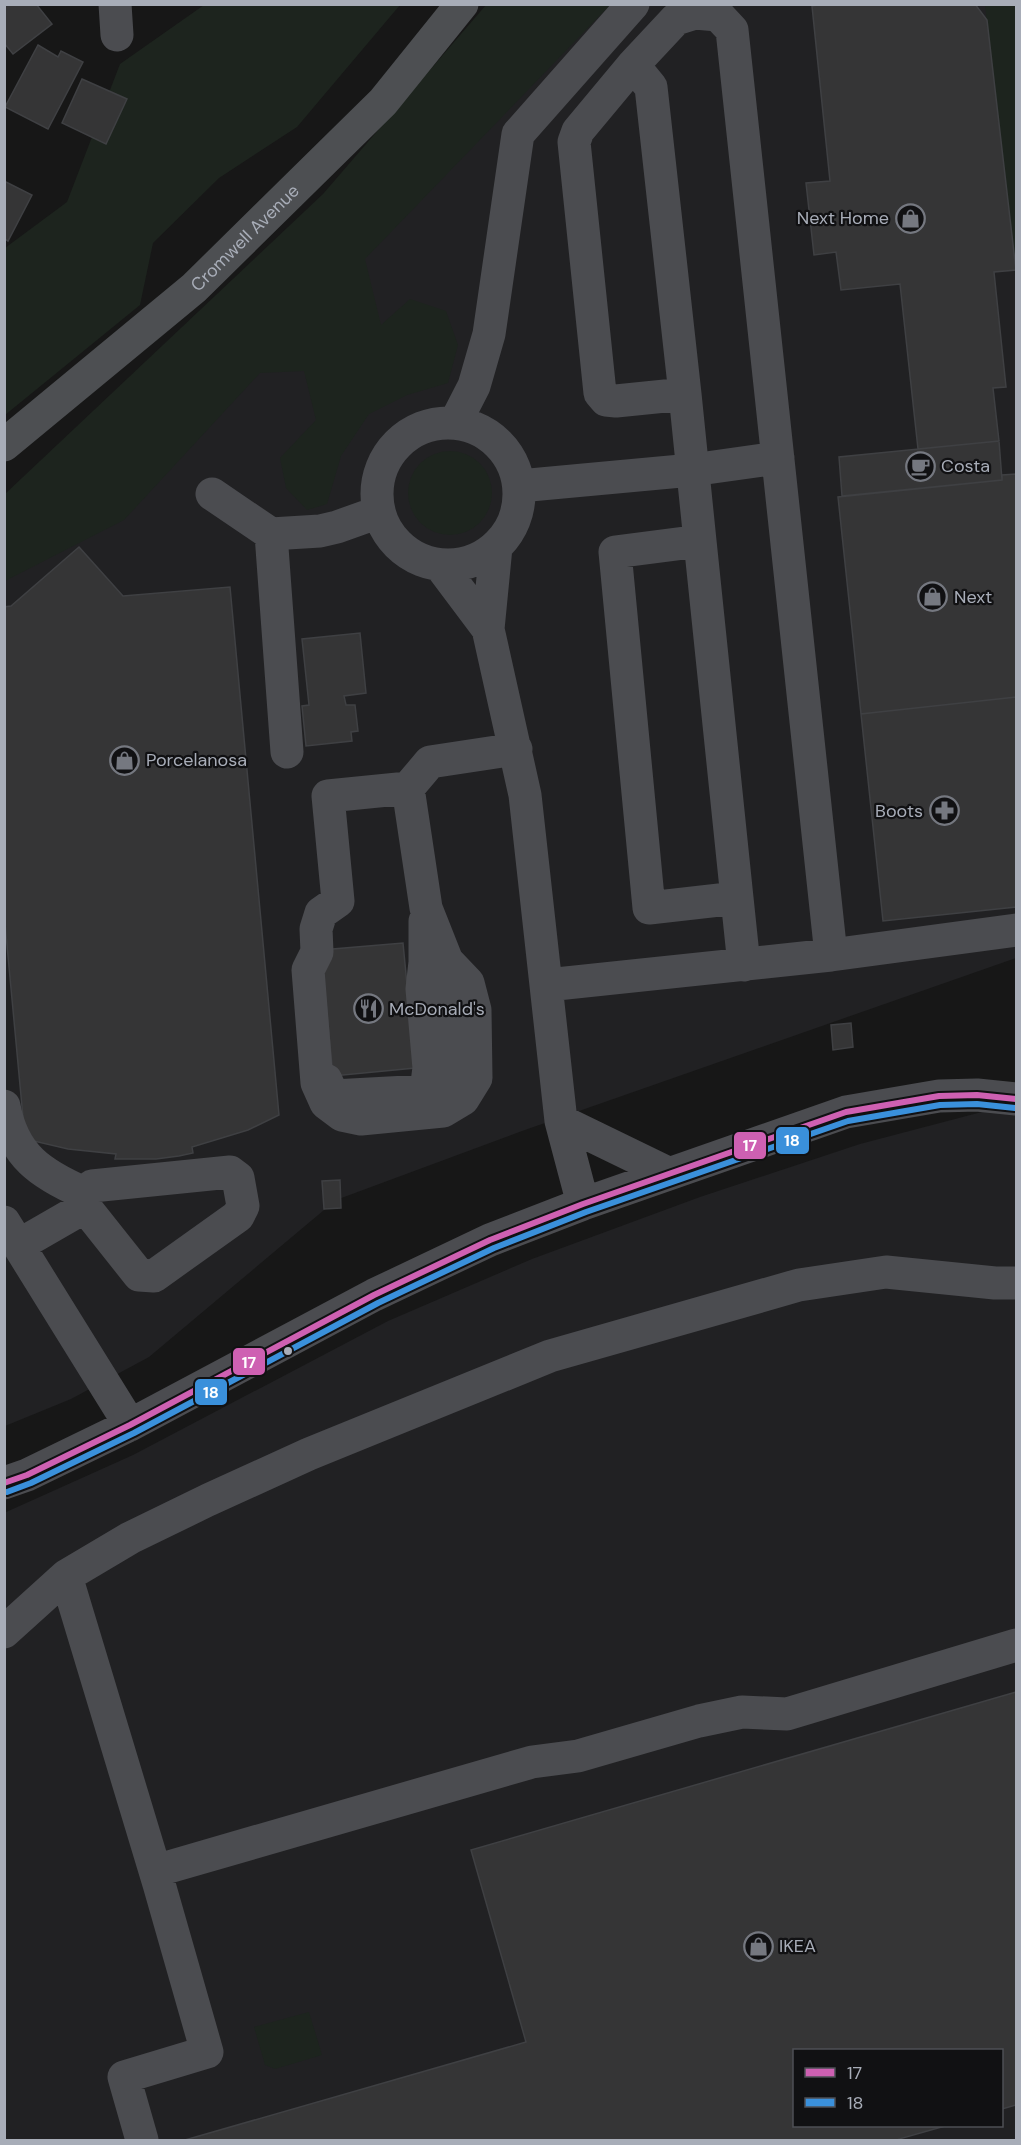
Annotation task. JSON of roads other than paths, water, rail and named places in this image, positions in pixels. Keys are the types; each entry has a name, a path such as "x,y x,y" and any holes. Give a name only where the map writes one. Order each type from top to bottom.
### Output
{"main road":[{"name":"Cromwell Avenue","path":"4,445 194,288 383,102 462,4"}],"street":[{"path":"455,423 474,386 489,334 518,134 633,4"},
{"path":"685,394 616,402 606,400 600,393 574,142 578,131 633,65 676,19 694,13 718,15 732,30 831,955"},
{"path":"633,65 651,87 744,965"},
{"path":"455,423 479,430 499,443 513,463 519,486 518,508 510,529 496,547 480,558 461,564 440,565 420,559 402,548 388,532 380,512 377,490 382,468 394,448 411,434 432,425 455,423"},
{"path":"519,486 692,470 778,459"},
{"path":"212,494 271,534 320,531 380,512"},
{"path":"271,534 286,752"},
{"path":"700,541 615,552 649,908 737,898"},
{"path":"496,547 488,629 525,795 561,1121 583,1203"},
{"path":"440,565 488,629"},
{"path":"426,908 423,939 425,962 446,992 453,1013 455,1062 445,1080 426,1091 333,1096 327,1080 316,929 321,914 338,901 328,796 408,788 430,762 516,748"},
{"path":"317,952 308,970 317,1083 326,1103 342,1114 362,1119 442,1111 463,1099 476,1078 475,1010 468,983 447,961 426,908 408,788"},
{"path":"547,985 831,955 1017,930"},
{"path":"4,1483 27,1475 130,1425 374,1295 490,1240 583,1203 846,1112 939,1096 977,1095 1017,1099"},
{"path":"4,1106 10,1131 22,1152 41,1170 85,1200 12,1234 130,1425"},
{"path":"561,1121 668,1173"},
{"path":"4,1632 66,1575 130,1538 309,1454 550,1356 799,1285 886,1272 995,1283 1017,1283"},
{"path":"66,1575 207,2052 124,2077 142,2140"},
{"path":"155,1871 532,1762 578,1756 699,1721 742,1712 787,1714 1017,1645"}],"place":[{"name":"Next Home","path":"910,218"},
{"name":"Costa","path":"920,466"},
{"name":"Next","path":"933,597"},
{"name":"Porcelanosa","path":"125,760"},
{"name":"Boots","path":"944,811"},
{"name":"McDonald's","path":"368,1009"},
{"name":"IKEA","path":"758,1946"}]}
